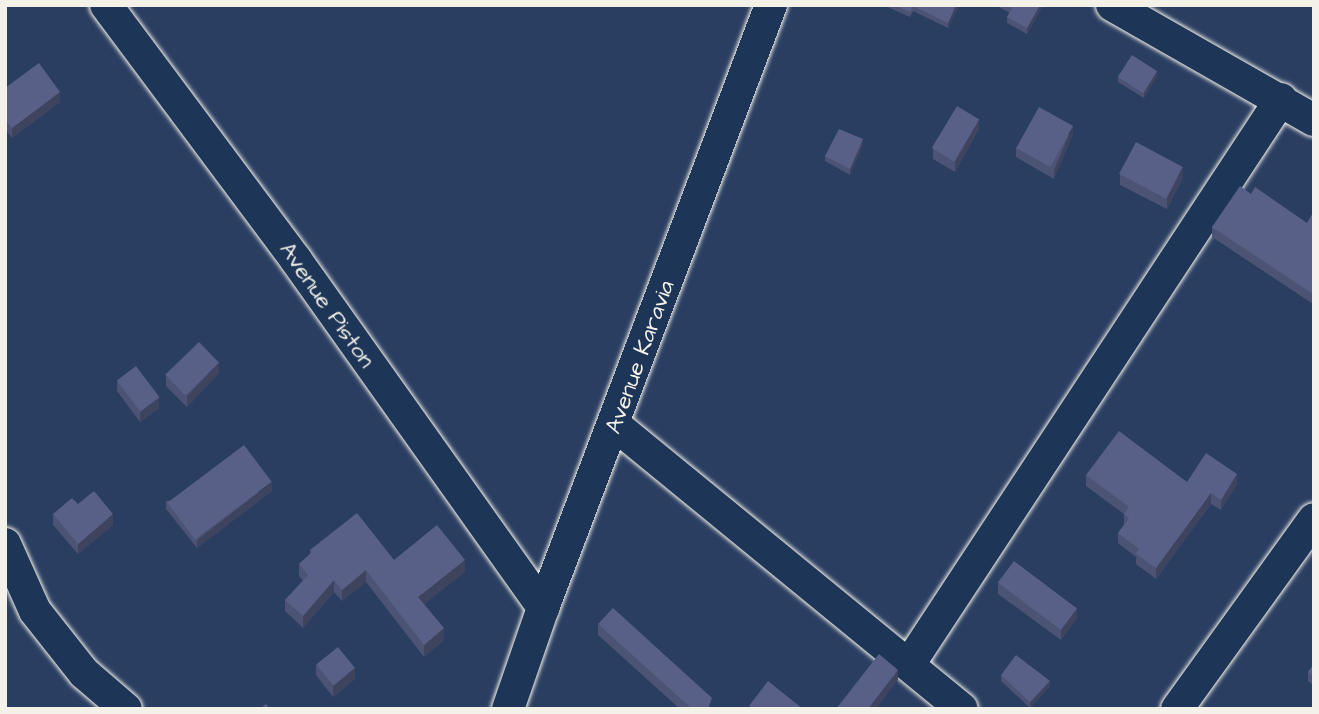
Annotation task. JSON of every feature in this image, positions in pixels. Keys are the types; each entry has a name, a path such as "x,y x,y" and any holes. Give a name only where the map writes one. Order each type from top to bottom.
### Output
{"street":[{"name":"Avenue Piston","path":"106,5 296,260 543,608"},
{"name":"Avenue Karavia","path":"508,709 543,608 615,425 771,5"},
{"path":"1112,5 1314,120"},
{"path":"910,663 1281,99"},
{"path":"615,425 910,663 962,709"},
{"path":"1177,709 1314,519"},
{"path":"5,544 35,611 84,673 126,709"}],"building":[{"path":"895,5 956,5 948,23 913,6 910,12"},
{"path":"1006,5 1040,5 1027,28 1007,17 1012,8"},
{"path":"1132,55 1157,71 1143,93 1118,77"},
{"path":"39,63 60,92 12,128 5,119 5,88"},
{"path":"957,106 979,119 954,161 932,148"},
{"path":"1039,107 1073,126 1050,167 1016,148"},
{"path":"839,129 863,139 850,169 825,156"},
{"path":"1136,142 1183,167 1166,199 1119,174"},
{"path":"1240,186 1251,194 1255,187 1307,223 1314,211 1313,294 1212,227"},
{"path":"199,342 219,363 185,396 165,375"},
{"path":"136,366 159,397 140,412 117,380"},
{"path":"1119,431 1187,482 1206,453 1237,474 1221,500 1211,493 1156,568 1136,554 1139,549 1118,533 1129,518 1124,514 1129,507 1086,475"},
{"path":"244,445 272,482 195,540 167,503"},
{"path":"94,491 113,514 78,544 53,514 72,498 78,504"},
{"path":"357,513 394,560 437,525 465,560 418,597 444,628 424,645 366,570 342,590 334,580 303,616 285,600 308,575 299,564 312,552 310,550"},
{"path":"1014,561 1077,609 1061,630 998,583"},
{"path":"613,608 712,698 708,709 692,709 598,624"},
{"path":"338,647 355,668 333,686 316,665"},
{"path":"879,654 898,670 868,709 836,709"},
{"path":"1016,655 1050,681 1030,702 1001,675"},
{"path":"1314,664 1314,677 1308,672"},
{"path":"768,681 803,709 753,709 749,706"}]}
